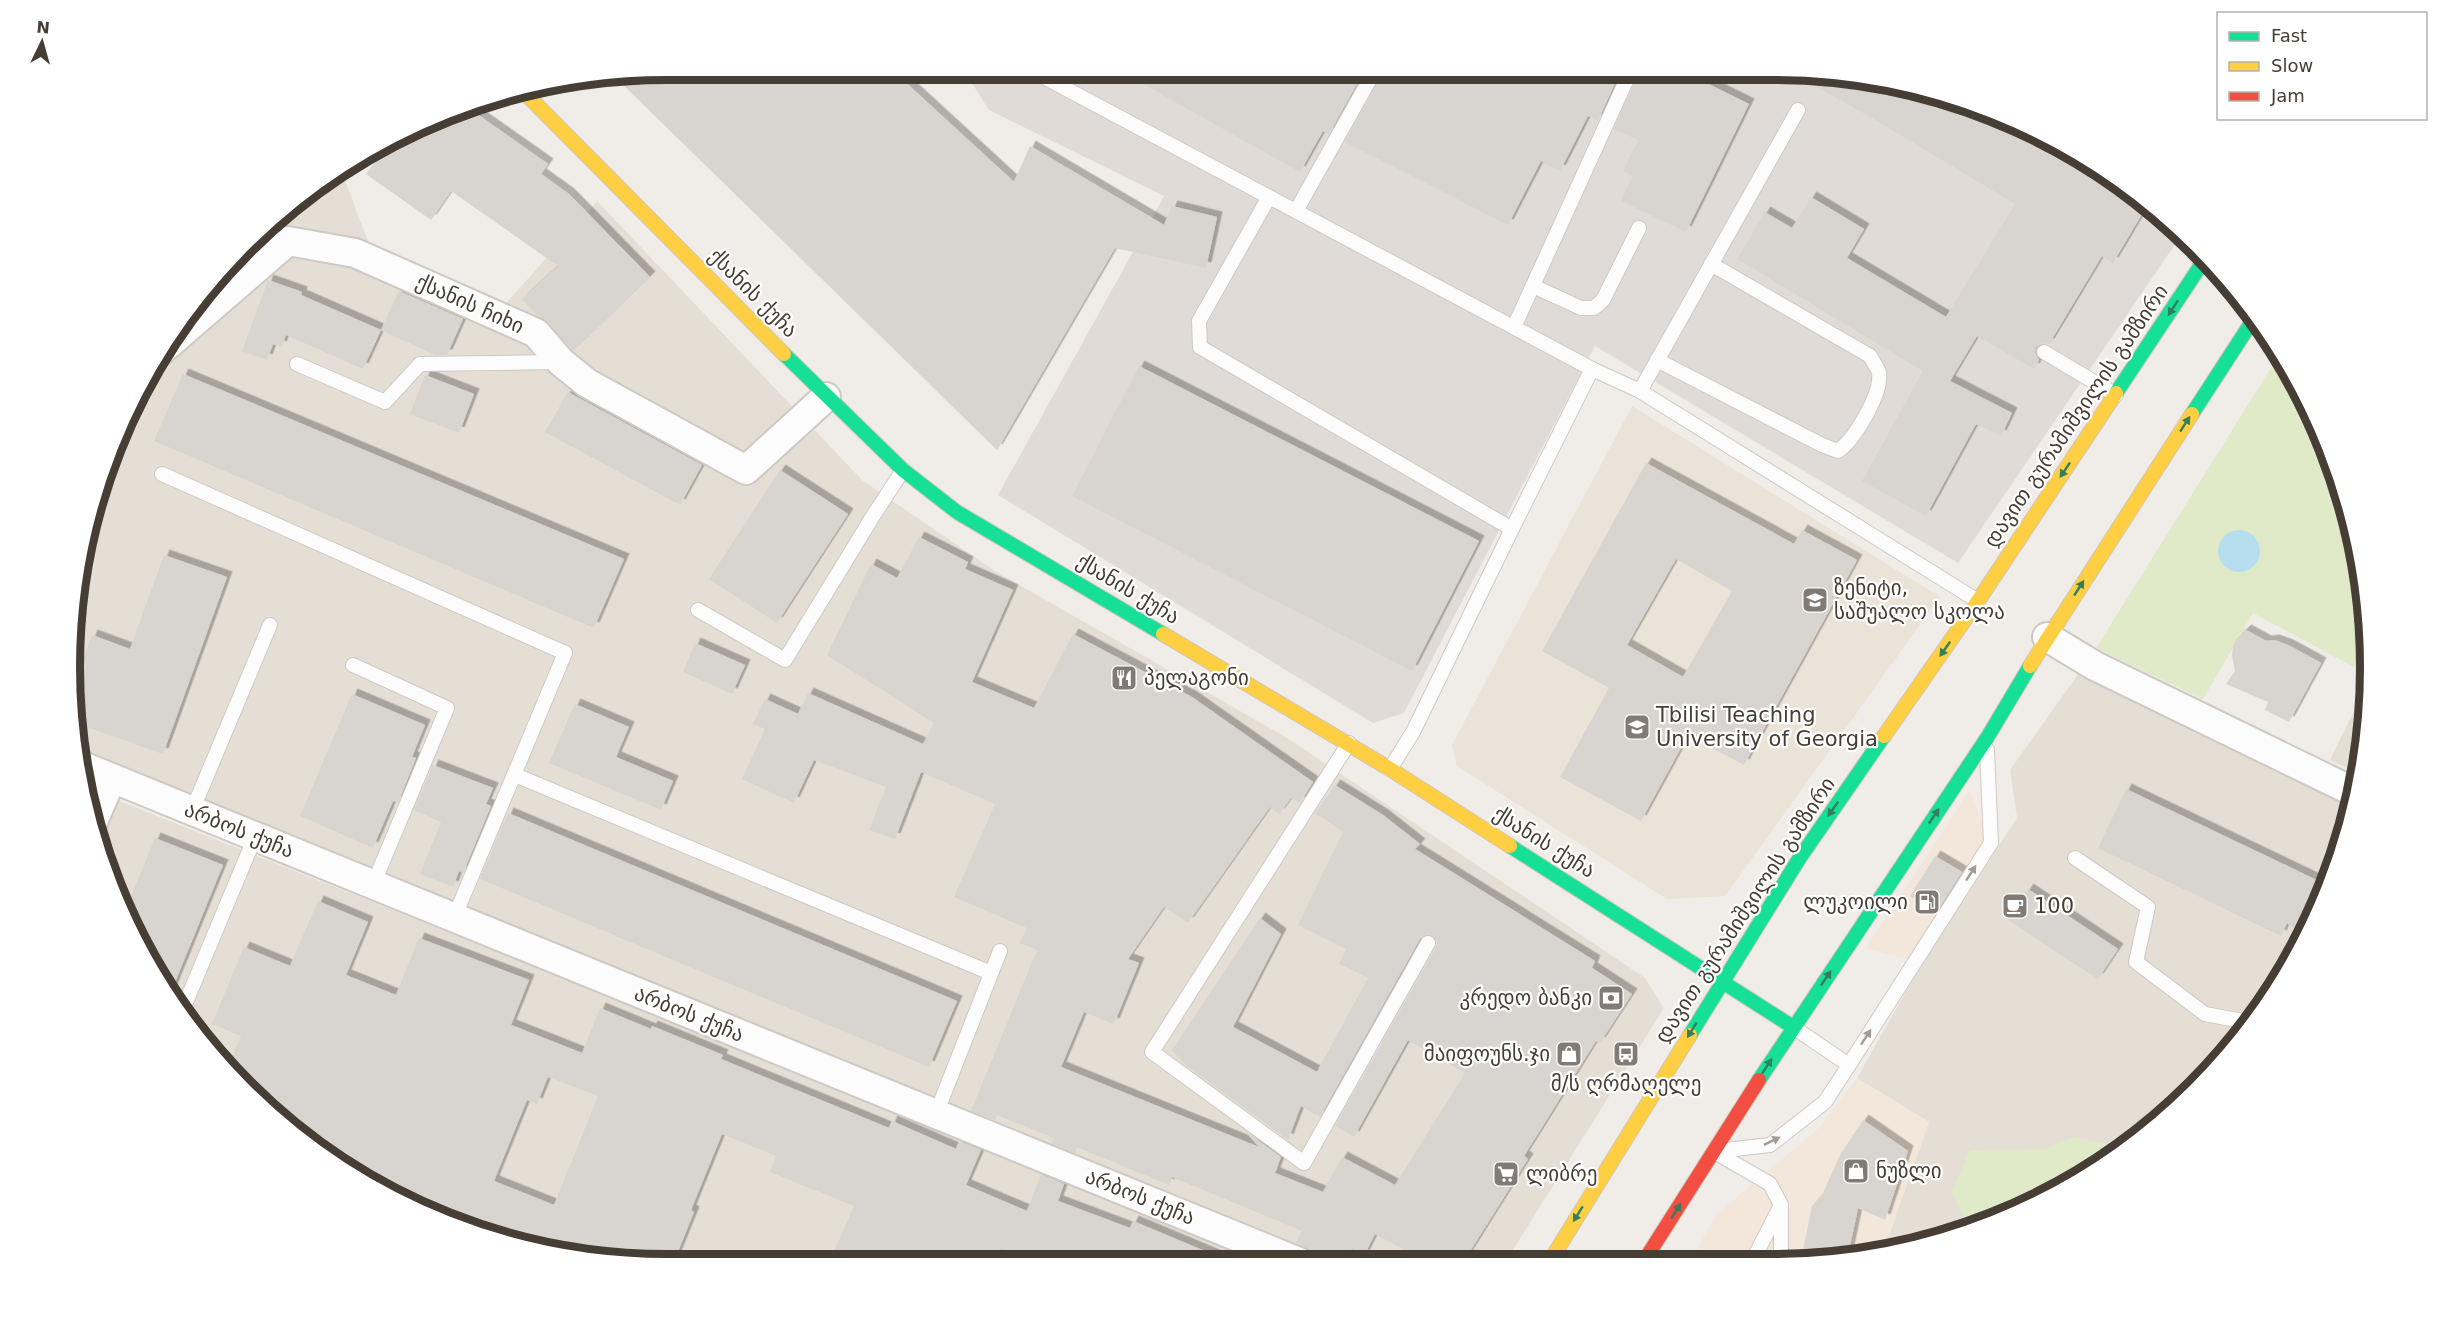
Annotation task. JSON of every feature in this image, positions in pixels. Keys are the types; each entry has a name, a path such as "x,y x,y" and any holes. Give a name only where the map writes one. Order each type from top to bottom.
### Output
{"main road":[{"name":"ქსანის ქუჩა","path":"529,97 826,397 903,470 957,512 1349,743 1793,1027"},
{"name":"დავით გურამიშვილის გამზირი","path":"1554,1254 1799,859 1978,601 2200,266"},
{"path":"1649,1254 1793,1027 1986,738 2047,637 2249,326"}],"street":[{"name":"ქსანის ჩიხი","path":"189,327 288,241 355,253 536,333 561,362 587,383 746,470 826,397"},
{"path":"2047,637 2095,666 2346,788"},
{"name":"არბოს ქუჩა","path":"89,769 1279,1254"},
{"path":"98,810 111,778"}],"lane":[{"path":"1050,80 1592,369 1640,391 1978,601"},
{"path":"1296,211 1369,80"},
{"path":"1514,327 1626,80"},
{"path":"1640,391 1798,110"},
{"path":"1269,197 1199,321 1200,347 1512,529"},
{"path":"1533,286 1581,308 1594,308 1603,300 1639,228"},
{"path":"1657,360 1822,446 1838,451 1847,445 1856,433 1879,384 1879,372 1870,356 1711,264"},
{"path":"2044,352 2116,395"},
{"path":"297,364 385,402 420,364 561,362"},
{"path":"1390,769 1413,732 1592,369"},
{"path":"698,610 785,660 903,470"},
{"path":"162,474 565,653 454,918"},
{"path":"192,811 270,625"},
{"path":"353,665 447,708 373,885"},
{"path":"1715,1152 1770,1145 1825,1102 1991,843 1986,738"},
{"path":"1349,743 1152,1052 1304,1163 1428,943"},
{"path":"515,775 991,973"},
{"path":"186,1003 255,837"},
{"path":"2075,858 2148,907 2136,962 2205,1014 2241,1021"},
{"path":"936,1114 1000,951"},
{"path":"1793,1027 1849,1065"},
{"path":"1715,1152 1770,1184 1781,1206 1781,1254"},
{"path":"1756,1254 1781,1206"}],"shaded area":[{"path":"970,80 1772,80 1849,85 1873,89 2013,132 2032,140 2066,158 2130,201 2177,242 1958,563 1595,346 1404,713 1373,723 998,495 1164,196 989,110"},
{"path":"344,177 369,244 502,308 597,201 862,480 995,571 1289,739 1645,978 1664,1008 1510,1254 1296,1254 88,760 81,705 81,629 91,552 100,515 124,442 158,373 201,309 225,280 280,225 309,201"},
{"path":"1632,406 1940,597 1725,896 1667,899 1457,766 1452,745"},
{"path":"2079,673 2343,801 2315,892 2281,961 2238,1025 2187,1082 2130,1133 2066,1176 1997,1210 1961,1223 1886,1243 1929,1122 1857,1078 1922,963 2017,818 2010,770"},
{"path":"2358,702 2350,769 2330,760"},
{"path":"1970,790 1993,855 1922,963 1866,948"},
{"path":"117,800 1254,1254 629,1253 552,1243 478,1223 442,1210 373,1176 309,1133 280,1109 225,1054 201,1025 158,961 124,892 104,834"},
{"path":"1857,1078 1929,1122 1886,1243 1810,1253 1694,1254 1716,1215 1818,1129"}],"green space":[{"path":"2274,363 2315,442 2339,515 2354,590 2360,670 2253,613 2203,699 2096,648"},
{"path":"2073,1137 2113,1145 2066,1176 2032,1194 1966,1221 1952,1191 1970,1150 2044,1149"}],"water":[{"path":"2239,530 2254,536 2260,551 2254,566 2239,572 2224,566 2218,551 2224,536"}],"building":[{"path":"903,80 1014,182 1030,146 1164,225 1172,206 1217,217 1206,268 1115,248 997,450 620,82"},
{"path":"1136,80 1359,80 1329,134 1323,131 1300,172"},
{"path":"1379,80 1616,80 1598,121 1588,116 1560,171 1541,161 1508,225 1345,142"},
{"path":"1636,80 1700,80 1749,104 1686,232 1621,201 1633,176 1623,171 1638,140 1614,129"},
{"path":"1806,81 1887,91 1961,111 1997,124 2066,158 2143,212 2113,263 2102,256 2049,344 2044,343 2037,347 2035,352 2039,360 2034,369 1977,336 1950,381 2012,413 2001,436 1976,424 1926,516 1862,481 1923,371 1737,259 1765,212 1792,228 1811,197 1864,229 1847,258 1946,317 2015,204 1874,119"},
{"path":"474,112 548,164 541,174 569,194 650,277 573,351 548,322 538,316 522,299 558,266 451,191 431,220 366,174 380,154 442,124"},
{"path":"268,280 302,292 301,295 381,330 363,369 286,335 281,347 273,344 267,360 242,351"},
{"path":"399,291 463,319 447,355 435,355 381,330"},
{"path":"1139,366 1479,541 1412,671 1072,496"},
{"path":"183,374 624,559 594,628 154,441"},
{"path":"425,375 474,394 459,433 410,414"},
{"path":"568,392 702,465 680,505 545,432"},
{"path":"1646,463 1794,544 1802,530 1857,560 1744,765 1688,735 1641,821 1560,777 1609,688 1542,651","holes":["1676,559 1732,591 1683,677 1627,645"]},
{"path":"780,470 848,514 777,623 709,579"},
{"path":"919,537 968,562 965,569 1013,590 972,682 1034,708 1073,634 1192,697 1313,782 1300,803 1291,798 1279,814 1270,807 1188,923 1164,907 1128,959 1139,963 1114,1024 1084,1012 1061,1067 1259,1147 1244,1130 1281,1157 1275,1173 1323,1192 1342,1157 1395,1185 1465,1073 1408,1040 1354,1137 1335,1126 1436,947 1437,942 1433,936 1427,934 1420,939 1320,1117 1301,1106 1288,1140 1187,1066 1172,1050 1260,918 1281,934 1233,1027 1317,1072 1368,978 1339,964 1346,949 1298,925 1343,832 1315,813 1335,785 1383,815 1420,844 1415,849 1595,961 1592,968 1632,994 1600,1043 1596,1041 1524,1156 1528,1159 1468,1254 1412,1254 1375,1234 1365,1254 1352,1249 1349,1254 1313,1254 1312,1251 1296,1243 1302,1231 1172,1177 1169,1185 1077,1147 1075,1153 1052,1144 1054,1138 997,1115 995,1120 971,1111 1037,950 1020,943 1027,928 954,897 995,804 921,772 895,839 869,830 886,787 814,760 794,803 742,779 765,729 753,724 765,699 798,714 808,693 923,744 934,723 827,655 871,564 897,578"},
{"path":"164,555 227,577 163,754 83,726 80,668 92,635 130,649"},
{"path":"2246,630 2266,641 2274,640 2288,645 2321,663 2289,722 2265,710 2268,702 2226,684 2235,671 2233,646 2237,638"},
{"path":"695,643 745,665 732,694 683,672"},
{"path":"352,694 425,725 412,757 416,758 398,803 393,801 373,848 300,816"},
{"path":"575,704 629,727 616,757 673,781 661,810 549,763"},
{"path":"433,765 493,788 486,804 491,806 463,873 459,871 453,887 420,874 441,822 414,810"},
{"path":"2126,789 2319,881 2297,930 2287,923 2281,936 2098,848"},
{"path":"508,813 957,1001 929,1067 480,879"},
{"path":"155,838 223,865 174,985 158,961 129,902"},
{"path":"1935,856 1962,872 1936,913 1910,896"},
{"path":"2028,889 2118,949 2098,979 2008,920"},
{"path":"318,901 368,922 346,975 396,995 419,938 529,980 511,1025 582,1053 600,1008 723,1055 721,1059 889,1128 892,1121 956,1149 959,1141 981,1150 966,1185 1027,1211 1041,1174 1064,1184 1058,1201 1130,1228 1133,1221 1212,1254 1014,1254 1001,1249 999,1254 833,1254 854,1206 770,1172 776,1156 722,1134 691,1210 694,1212 677,1254 590,1249 570,1244 552,1243 478,1223 407,1194 373,1176 341,1155 280,1109 231,1060 241,1036 212,1024 244,947 290,966","holes":["548,1077 598,1096 554,1205 494,1181 527,1100 537,1104"]},
{"path":"1863,1120 1908,1151 1885,1220 1858,1208 1849,1249 1802,1253 1812,1206 1823,1193 1840,1155"}],"traffic: fast":[{"path":"2116,393 2200,266"},
{"path":"2192,414 2249,326"},
{"path":"784,354 903,470 957,512 1163,634"},
{"path":"1759,1080 1987,738 2030,666"},
{"path":"1690,1035 1799,859 1884,736"},
{"path":"1510,846 1793,1027"}],"traffic: slow":[{"path":"529,97 784,354"},
{"path":"1884,736 1978,601 2116,393"},
{"path":"2030,666 2192,414"},
{"path":"1163,634 1390,769 1510,846"},
{"path":"1554,1254 1690,1035"}],"traffic: jam":[{"path":"1648,1254 1759,1080"}],"place":[{"name":"ზენიტი, საშუალო სკოლა","path":"1815,600"},
{"name":"პელაგონი","path":"1124,678"},
{"name":"Tbilisi Teaching University of Georgia","path":"1637,727"},
{"name":"ლუკოილი","path":"1927,902"},
{"name":"100","path":"2015,906"},
{"name":"კრედო ბანკი","path":"1611,998"},
{"name":"მაიფოუნს.ჯი","path":"1569,1054"},
{"name":"მ/ს ღრმაღელე","path":"1626,1054"},
{"name":"ნუზლი","path":"1856,1171"},
{"name":"ლიბრე","path":"1506,1174"}]}
